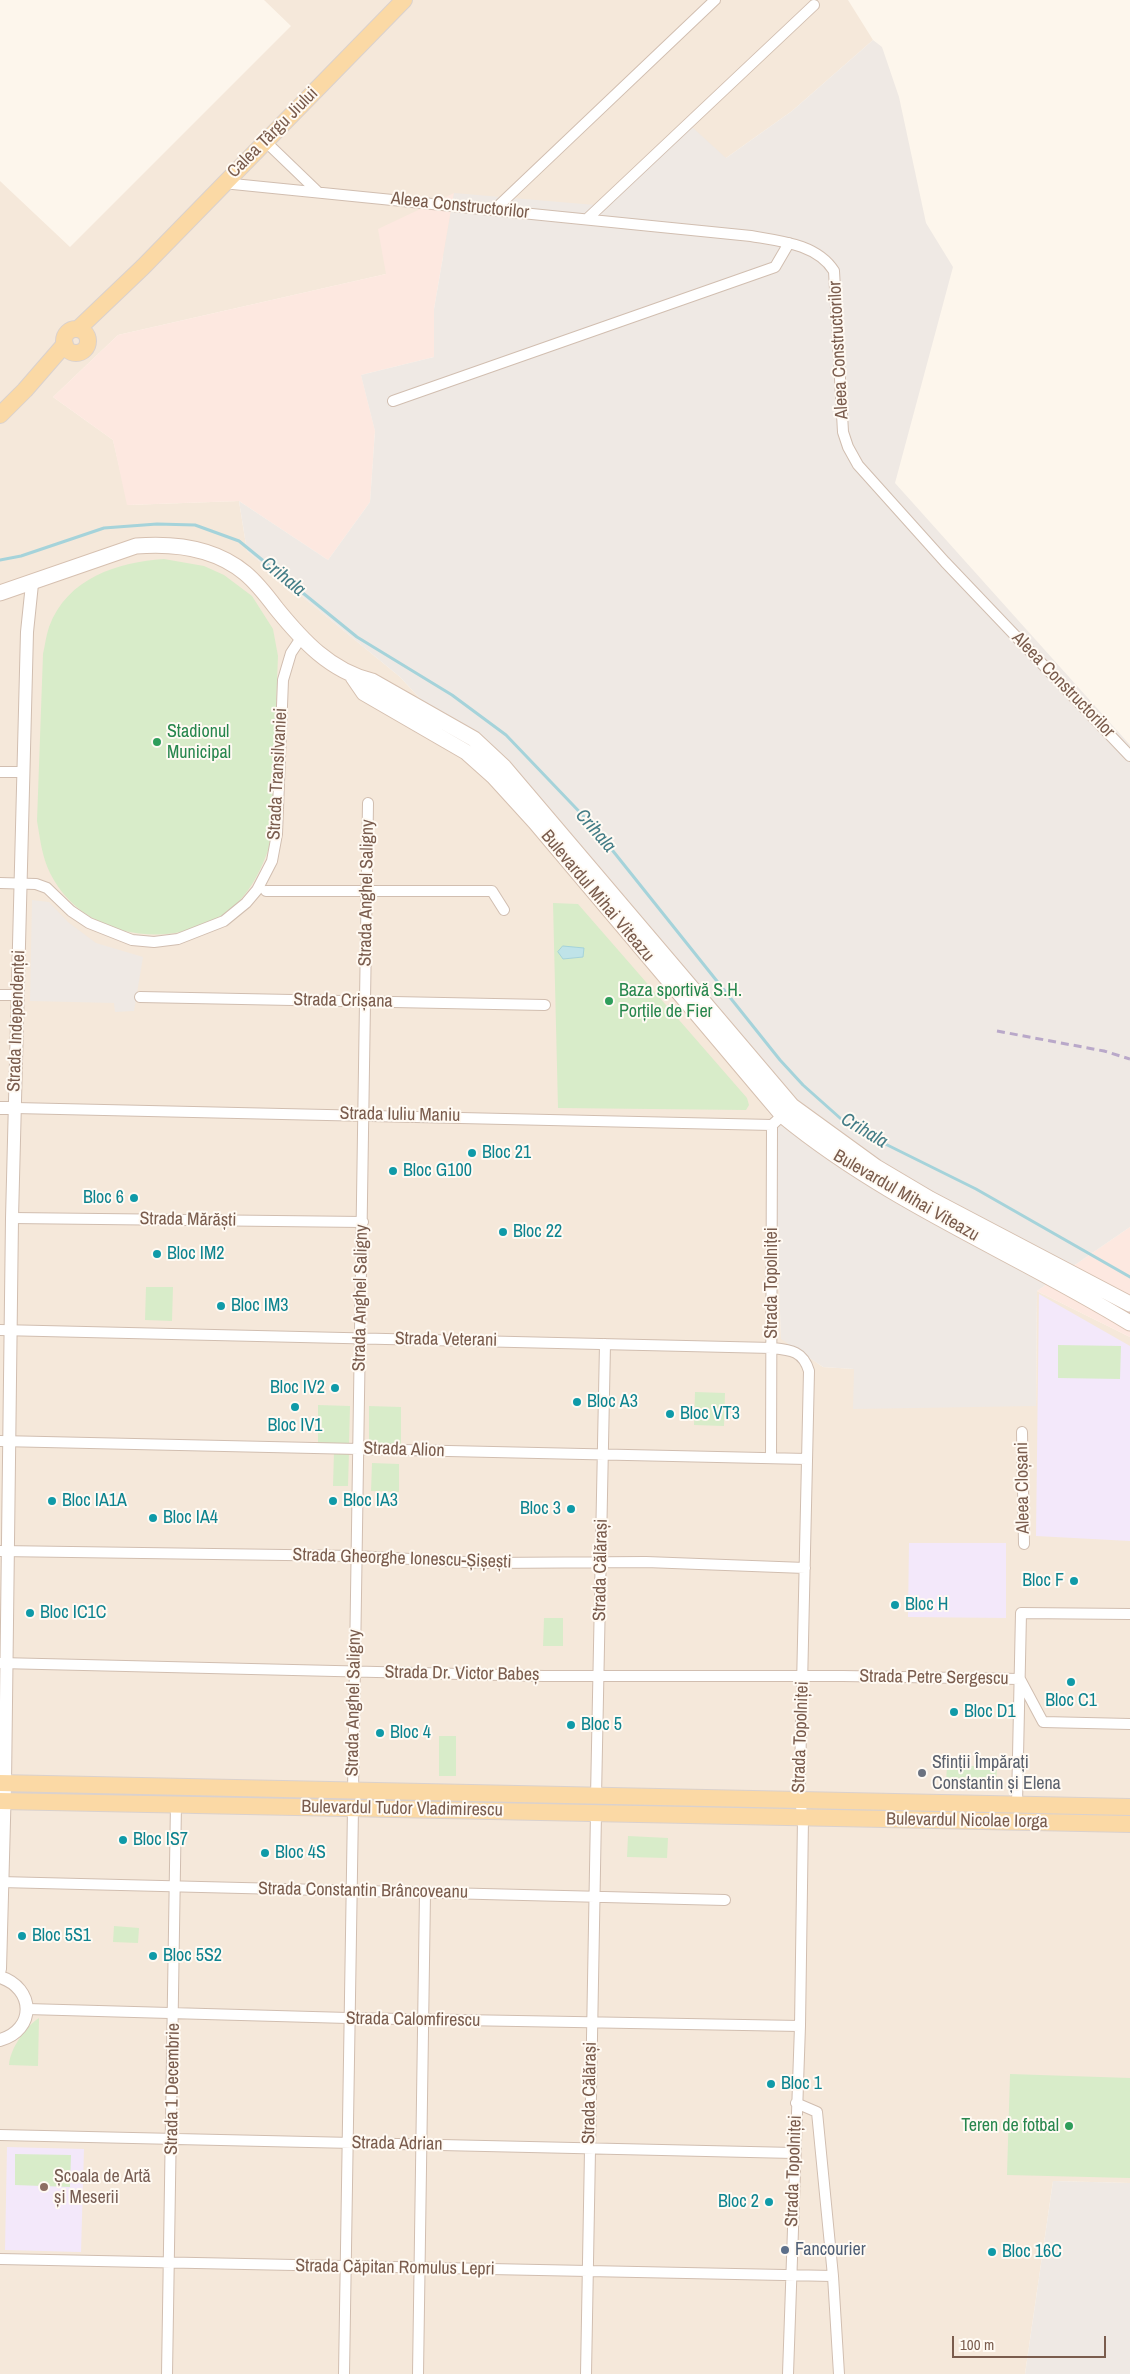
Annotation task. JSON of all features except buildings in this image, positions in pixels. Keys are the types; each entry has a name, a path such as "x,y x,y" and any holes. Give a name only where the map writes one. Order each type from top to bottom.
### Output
{"main road":[{"name":"Calea Târgu Jiului","path":"0,415 68,348 79,352 85,349 88,343 83,332 223,183 404,0"},
{"name":"Bulevardul Mihai Viteazu","path":"0,593 32,584 136,546 154,545 193,549 230,562 246,574 300,638 338,668 353,676 372,681 474,740 504,767 783,1115 818,1144 869,1179 1130,1304"},
{"name":"Bulevardul Mihai Viteazu","path":"996,1241 1130,1323"},
{"name":"Bulevardul Tudor Vladimirescu","path":"2,1783 353,1800 596,1805 800,1801"},
{"name":"Bulevardul Tudor Vladimirescu","path":"2,1801 176,1803 353,1800"},
{"name":"Bulevardul Nicolae Iorga","path":"800,1801 1130,1807"},
{"name":"Bulevardul Tudor Vladimirescu","path":"596,1805 803,1818"},
{"name":"Bulevardul Nicolae Iorga","path":"803,1818 1130,1824"}],"street":[{"path":"495,209 715,0"},
{"path":"586,219 814,5"},
{"path":"265,141 318,192"},
{"name":"Aleea Constructorilor","path":"223,183 751,236 789,243 818,255 829,263 834,271 843,432 848,447 858,465 945,562 1130,756"},
{"path":"393,401 775,267 789,243"},
{"name":"Strada Independenței","path":"0,1969 6,1330 12,1218 28,632 32,584"},
{"name":"Strada Transilvaniei","path":"0,883 36,884 47,888 71,911 89,923 132,940 154,942 178,939 201,932 224,921 246,903 257,890 272,861 277,834 283,680 291,652 300,638"},
{"path":"0,772 24,772"},
{"name":"Strada Anghel Saligny","path":"344,2374 368,804"},
{"path":"266,891 492,891 504,910"},
{"path":"0,995 18,995"},
{"name":"Strada Crișana","path":"140,997 545,1005"},
{"name":"Strada Iuliu Maniu","path":"0,1108 364,1114 783,1115"},
{"name":"Strada Topolniței","path":"783,1115 772,1348 792,1350 806,1361 809,1371 800,1801 803,1818 800,2026 794,2153 788,2374"},
{"name":"Strada Mărăști","path":"12,1218 363,1222"},
{"name":"Strada Veterani","path":"6,1330 772,1348"},
{"name":"Strada Călărași","path":"586,2374 593,1896 605,1344"},
{"path":"771,1458 772,1348"},
{"name":"Aleea Cloșani","path":"1022,1432 1024,1544"},
{"name":"Strada Alion","path":"5,1441 604,1456 807,1459"},
{"name":"Strada Gheorghe Ionescu-Șișești","path":"4,1551 356,1556 484,1563 646,1562 805,1568"},
{"path":"1018,1804 1021,1613 1130,1614"},
{"name":"Strada Dr. Victor Babeș","path":"3,1663 599,1676 803,1676"},
{"name":"Strada Petre Sergescu","path":"803,1676 1020,1679 1043,1722 1130,1724"},
{"name":"Strada 1 Decembrie","path":"167,2374 175,2014 176,1803"},
{"name":"Strada Constantin Brâncoveanu","path":"1,1882 726,1900"},
{"path":"418,2374 425,1893"},
{"path":"0,1977 16,1985 22,1992 27,2009 26,2018 16,2033 0,2040"},
{"name":"Strada Calomfirescu","path":"27,2009 424,2020 800,2026"},
{"path":"796,2103 818,2112 833,2276 839,2374"},
{"name":"Strada Adrian","path":"0,2135 794,2153"},
{"name":"Strada Căpitan Romulus Lepri","path":"0,2259 346,2268 833,2276"}],"shaded area":[{"path":"264,0 848,0 873,40 792,111 726,158 607,206 386,274 118,335 53,397 113,440 128,505 239,501 247,551 400,677 556,845 773,1118 781,1338 823,1367 854,1369 1036,1406 1037,1291 1130,1337 1130,2183 1053,2181 1025,2374 0,2374 0,181 70,247 291,26"},
{"path":"873,40 882,47 899,97 926,223 953,267 895,483 1130,745 1130,1227 1037,1291 1036,1406 853,1409 854,1369 823,1367 781,1339 773,1118 556,845 400,677 247,551 239,501 328,560 370,502 375,431 361,375 434,357 434,309 454,193 607,206 691,126 726,158 792,111"},
{"path":"454,193 434,309 434,357 361,375 375,431 370,502 328,560 239,501 127,505 113,440 53,397 118,335 386,274 378,229"},
{"path":"32,900 49,902 68,922 96,943 143,957 134,1011 115,1012 114,1003 30,1001"},
{"path":"1130,1227 1130,1337 1037,1291"},
{"path":"1039,1294 1130,1346 1130,1541 1036,1536"},
{"path":"909,1543 1006,1543 1006,1618 908,1617"},
{"name":"Școala de Artă și Meserii","path":"7,2147 84,2149 81,2252 5,2250"},
{"path":"1053,2181 1130,2183 1130,2374 1025,2374"}],"green space":[{"name":"Stadionul Municipal","path":"164,559 204,566 224,575 252,596 273,629 278,656 271,842 263,864 252,885 228,911 196,928 172,933 148,934 124,931 101,923 81,910 63,894 47,867 37,821 43,654 49,627 57,610 68,596 81,585 112,569 129,564"},
{"name":"Baza sportivă S.H. Porțile de Fier","path":"553,903 578,904 747,1098 749,1105 746,1110 558,1108"},
{"path":"146,1287 173,1287 172,1321 145,1320"},
{"path":"1058,1345 1121,1346 1120,1379 1058,1378"},
{"path":"695,1392 725,1393 724,1426 694,1425"},
{"path":"318,1405 350,1406 349,1443 318,1443"},
{"path":"369,1406 401,1407 401,1444 369,1444"},
{"path":"334,1451 349,1452 348,1486 333,1486"},
{"path":"372,1463 399,1464 399,1492 371,1491"},
{"path":"544,1618 563,1618 563,1646 543,1646"},
{"path":"439,1736 456,1736 456,1776 439,1776"},
{"path":"947,1765 997,1767 996,1785 946,1783"},
{"path":"628,1836 668,1838 667,1858 627,1857"},
{"path":"114,1926 139,1928 138,1943 113,1942"},
{"path":"39,2018 38,2066 9,2065 12,2052 19,2039"},
{"name":"Teren de fotbal","path":"1010,2074 1130,2078 1130,2178 1007,2175"},
{"path":"15,2154 71,2155 70,2187 15,2185"}],"water":[{"path":"563,946 584,948 583,957 563,959 558,952"}],"waterway":[{"name":"Crihala","path":"0,560 21,556 104,528 157,524 195,525 239,541 357,637 452,695 506,735 593,826 780,1060 803,1085 849,1126 976,1189 1130,1277"}],"railway":[{"path":"997,1031 1104,1051 1130,1059"}],"place":[{"name":"Stadionul Municipal","path":"157,742"},
{"name":"Baza sportivă S.H. Porțile de Fier","path":"609,1001"},
{"name":"Bloc 21","path":"472,1153"},
{"name":"Bloc G100","path":"393,1171"},
{"name":"Bloc 6","path":"134,1198"},
{"name":"Bloc 22","path":"503,1232"},
{"name":"Bloc IM2","path":"157,1254"},
{"name":"Bloc IM3","path":"221,1306"},
{"name":"Bloc IV2","path":"335,1388"},
{"name":"Bloc A3","path":"577,1402"},
{"name":"Bloc IV1","path":"295,1407"},
{"name":"Bloc VT3","path":"670,1414"},
{"name":"Bloc IA1A","path":"52,1501"},
{"name":"Bloc IA3","path":"333,1501"},
{"name":"Bloc 3","path":"571,1509"},
{"name":"Bloc IA4","path":"153,1518"},
{"name":"Bloc F","path":"1074,1581"},
{"name":"Bloc H","path":"895,1605"},
{"name":"Bloc IC1C","path":"30,1613"},
{"name":"Bloc C1","path":"1071,1682"},
{"name":"Bloc D1","path":"954,1712"},
{"name":"Bloc 5","path":"571,1725"},
{"name":"Bloc 4","path":"380,1733"},
{"name":"Sfinții Împărați Constantin și Elena","path":"922,1773"},
{"name":"Bloc IS7","path":"123,1840"},
{"name":"Bloc 4S","path":"265,1853"},
{"name":"Bloc 5S1","path":"22,1936"},
{"name":"Bloc 5S2","path":"153,1956"},
{"name":"Bloc 1","path":"771,2084"},
{"name":"Teren de fotbal","path":"1069,2126"},
{"name":"Școala de Artă și Meserii","path":"44,2187"},
{"name":"Bloc 2","path":"769,2202"},
{"name":"Fancourier","path":"785,2250"},
{"name":"Bloc 16C","path":"992,2252"}]}
